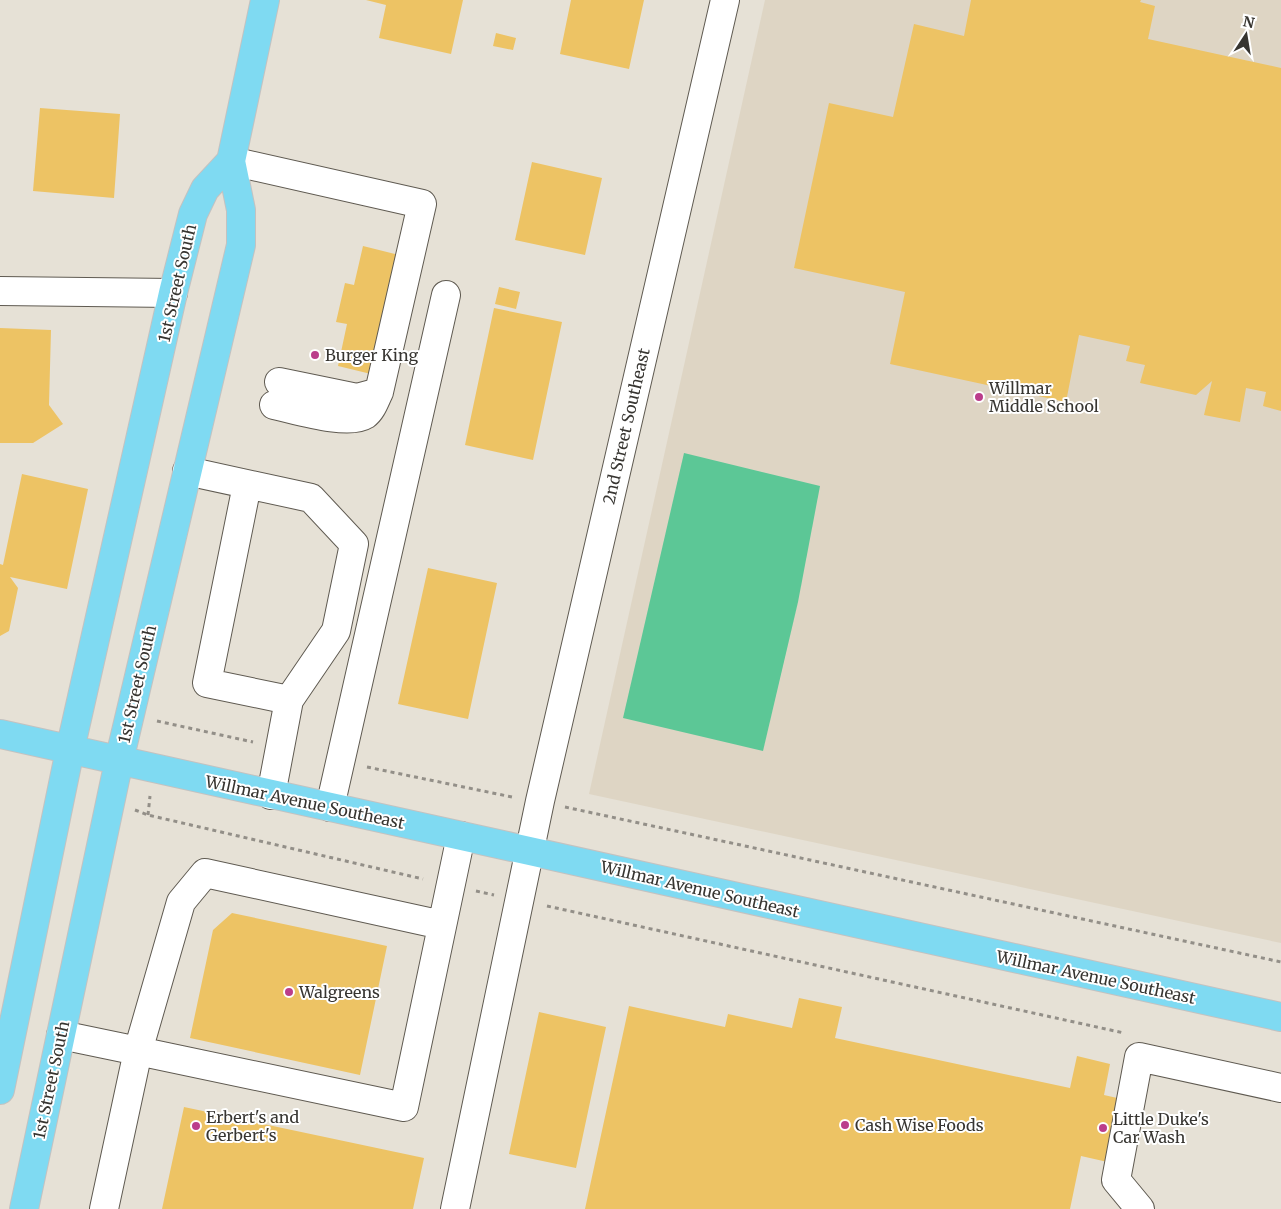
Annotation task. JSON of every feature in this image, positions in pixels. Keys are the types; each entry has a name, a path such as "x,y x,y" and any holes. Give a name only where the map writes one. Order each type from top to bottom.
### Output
{"main road":[{"name":"1st Street South","path":"24,1209 119,761 241,245 241,210 231,161 265,0"},
{"name":"1st Street South","path":"0,1090 70,750 173,294 193,214 205,189 231,161"},
{"name":"Willmar Avenue Southeast","path":"0,734 1281,1018"}],"street":[{"name":"2nd Street Southeast","path":"455,1209 521,900 540,801 725,0"},
{"path":"231,161 422,204 379,392 371,409 363,416 344,419 276,394"},
{"path":"0,291 173,294"},
{"path":"330,807 446,295"},
{"path":"187,471 312,498 354,544 336,631 289,700 271,795"},
{"path":"247,485 207,683 289,700"},
{"path":"61,1034 404,1108 461,836"},
{"path":"104,1209 138,1051 180,902 205,873 442,925"},
{"path":"1140,1209 1116,1180 1139,1057 1281,1088"}],"path":[{"path":"130,715 280,748"},
{"path":"340,761 491,794 540,801 1281,962"},
{"path":"148,815 450,885 1127,1034"}],"shaded area":[{"name":"Willmar Middle School","path":"765,0 1281,0 1281,943 589,794"}],"green space":[{"path":"684,453 820,486 798,602 763,751 623,718"}],"building":[{"path":"366,0 463,0 451,54 379,38 386,5"},
{"path":"571,0 644,0 629,69 560,54"},
{"path":"971,0 1141,0 1140,2 1155,6 1148,39 1281,68 1281,411 1263,406 1266,392 1246,388 1240,422 1204,415 1212,381 1196,395 1140,383 1145,365 1126,361 1130,346 1079,335 1066,402 890,364 905,292 794,268 829,103 893,117 914,24 964,36"},
{"path":"496,33 516,38 513,50 493,46"},
{"path":"40,108 120,114 114,198 33,191"},
{"path":"532,162 602,178 585,255 515,240"},
{"path":"363,246 399,255 371,374 338,366 347,324 336,322 345,283 354,285"},
{"path":"499,287 520,292 516,309 495,304"},
{"path":"494,308 562,322 533,460 465,445"},
{"path":"0,328 51,330 49,405 63,424 33,443 0,443"},
{"path":"22,474 88,489 67,589 10,577 18,588 9,631 0,636 0,564 3,565"},
{"path":"428,568 497,583 468,719 398,704"},
{"name":"Walgreens","path":"232,913 387,946 360,1075 190,1038 213,930"},
{"name":"Cash Wise Foods","path":"799,998 842,1007 835,1038 1070,1088 1077,1056 1110,1064 1104,1095 1126,1100 1112,1163 1081,1156 1070,1209 585,1209 629,1006 725,1027 728,1014 792,1028"},
{"path":"539,1012 606,1027 576,1168 509,1154"},
{"path":"184,1107 424,1158 413,1209 162,1209"}],"place":[{"name":"Burger King","path":"315,355"},
{"name":"Willmar Middle School","path":"979,397"},
{"name":"Walgreens","path":"289,992"},
{"name":"Cash Wise Foods","path":"845,1125"},
{"name":"Erbert's and Gerbert's","path":"196,1126"},
{"name":"Little Duke's Car Wash","path":"1103,1128"}]}
